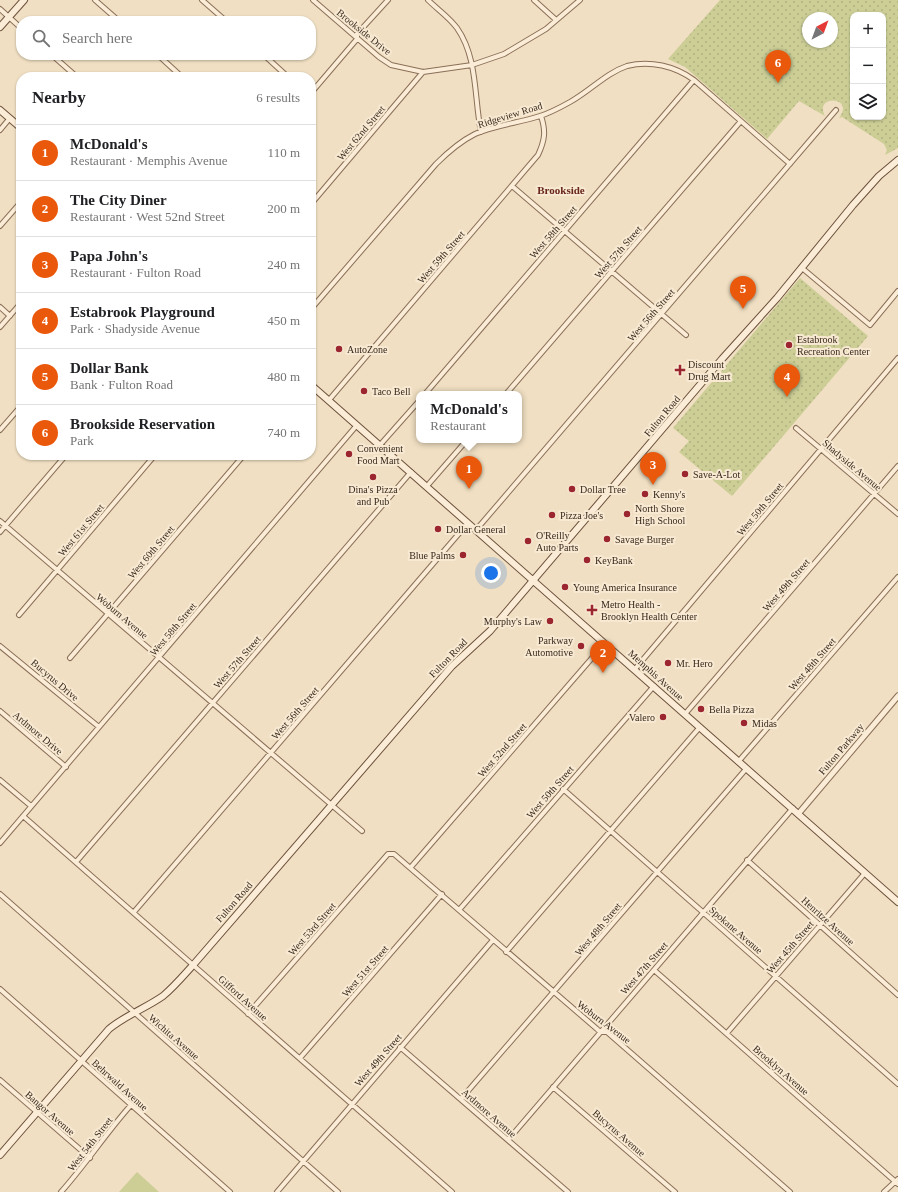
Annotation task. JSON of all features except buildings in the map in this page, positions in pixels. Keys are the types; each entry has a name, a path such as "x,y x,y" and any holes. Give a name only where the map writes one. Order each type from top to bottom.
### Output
{"main road":[{"path":"0,27 24,0"},
{"path":"0,110 16,123"},
{"name":"Fulton Road","path":"0,1155 109,1029 134,1012 162,996 174,986 194,964 452,666 490,631 802,268 853,205 879,176 898,160"},
{"name":"Memphis Avenue","path":"316,389 635,669 738,762 799,813 898,902"}],"street":[{"path":"95,0 113,16"},
{"path":"202,0 220,16"},
{"name":"Brookside Drive","path":"313,0 357,39 391,65 423,72 486,62 518,47 546,29 555,19 580,0"},
{"path":"316,87 357,39 357,34 388,0"},
{"path":"428,0 457,28 472,65 481,132"},
{"path":"534,0 555,19"},
{"path":"0,9 16,23"},
{"path":"58,60 71,72"},
{"path":"163,60 177,72"},
{"path":"269,60 283,72"},
{"name":"Ridgeview Road","path":"316,303 436,164 453,148 481,132 541,116 572,101 604,78 628,66 638,64 662,65 684,73 694,80 790,164"},
{"name":"West 62nd Street","path":"316,198 423,72"},
{"name":"West 58th Street","path":"428,391 694,80"},
{"name":"West 56th Street","path":"476,530 836,110"},
{"name":"West 59th Street","path":"329,400 538,155 544,143 544,128 541,116"},
{"path":"0,130 10,118"},
{"name":"West 57th Street","path":"509,391 741,121"},
{"path":"512,186 686,334"},
{"path":"0,226 16,208"},
{"path":"802,268 870,325 898,292"},
{"path":"0,307 10,316"},
{"path":"0,327 16,309"},
{"name":"West 50th Street","path":"635,669 898,358"},
{"path":"380,445 416,404"},
{"path":"0,430 16,412"},
{"name":"West 58th Street","path":"0,843 357,425"},
{"name":"Shadyside Avenue","path":"796,428 898,514"},
{"path":"427,486 464,443"},
{"path":"0,532 62,460"},
{"name":"West 61st Street","path":"19,615 151,460"},
{"name":"West 60th Street","path":"70,658 240,460"},
{"name":"West 49th Street","path":"685,714 898,466"},
{"name":"West 57th Street","path":"76,862 411,472"},
{"name":"Woburn Avenue","path":"0,521 362,831"},
{"name":"West 56th Street","path":"134,912 468,523"},
{"name":"West 48th Street","path":"738,762 898,576"},
{"name":"West 52nd Street","path":"410,867 605,643"},
{"name":"Bucyrus Drive","path":"0,646 99,727"},
{"name":"West 50th Street","path":"460,910 563,789 654,686"},
{"name":"Fulton Parkway","path":"799,813 898,696"},
{"name":"Ardmore Drive","path":"0,711 66,767"},
{"path":"506,952 700,727"},
{"name":"West 48th Street","path":"461,1099 746,769"},
{"path":"0,780 31,806"},
{"name":"Spokane Avenue","path":"563,789 898,1084"},
{"name":"West 47th Street","path":"508,1140 793,808"},
{"name":"Gifford Avenue","path":"23,816 194,964 248,1014 452,1192"},
{"name":"Woburn Avenue","path":"388,854 394,854 410,867 506,952 600,1032 607,1032 790,1192"},
{"name":"West 53rd Street","path":"248,1014 388,854"},
{"name":"Henritze Avenue","path":"747,860 898,994"},
{"name":"West 45th Street","path":"727,1033 865,872"},
{"name":"Wichita Avenue","path":"0,894 338,1192"},
{"name":"West 51st Street","path":"300,1058 442,894"},
{"name":"West 49th Street","path":"277,1192 493,940"},
{"name":"Brooklyn Avenue","path":"654,970 897,1181"},
{"name":"Behrwald Avenue","path":"0,989 230,1192"},
{"name":"Ardmore Avenue","path":"400,1047 568,1192"},
{"name":"Bangor Avenue","path":"0,1080 90,1158"},
{"name":"Bucyrus Avenue","path":"553,1086 674,1192"},
{"name":"West 54th Street","path":"61,1192 90,1158 107,1133 131,1105"},
{"path":"884,1192 897,1181"}],"green space":[{"path":"720,0 898,0 898,148 885,155 887,150 884,144 842,117 839,118 843,111 842,105 834,100 825,104 823,109 825,116 799,101 767,139 685,67 668,59"},
{"path":"800,278 868,336 732,496 679,452 689,441 673,428"},
{"path":"137,1172 159,1192 119,1192"}],"place":[{"name":"Brookside Reservation","path":"778,83"},
{"name":"Dollar Bank","path":"743,309"},
{"name":"Estabrook Recreation Center","path":"789,345"},
{"name":"AutoZone","path":"339,349"},
{"name":"Discount Drug Mart","path":"680,370"},
{"name":"Taco Bell","path":"364,391"},
{"name":"Estabrook Playground","path":"787,397"},
{"name":"Convenient Food Mart","path":"349,454"},
{"name":"Save-A-Lot","path":"685,474"},
{"name":"Dina's Pizza and Pub","path":"373,477"},
{"name":"Papa John's","path":"653,485"},
{"name":"McDonald's","path":"469,489"},
{"name":"Dollar Tree","path":"572,489"},
{"name":"Kenny's","path":"645,494"},
{"name":"North Shore High School","path":"627,514"},
{"name":"Pizza Joe's","path":"552,515"},
{"name":"Dollar General","path":"438,529"},
{"name":"Savage Burger","path":"607,539"},
{"name":"O'Reilly Auto Parts","path":"528,541"},
{"name":"Blue Palms","path":"463,555"},
{"name":"KeyBank","path":"587,560"},
{"name":"Young America Insurance","path":"565,587"},
{"name":"Metro Health - Brooklyn Health Center","path":"592,610"},
{"name":"Murphy's Law","path":"550,621"},
{"name":"Parkway Automotive","path":"581,646"},
{"name":"Mr. Hero","path":"668,663"},
{"name":"The City Diner","path":"603,673"},
{"name":"Bella Pizza","path":"701,709"},
{"name":"Valero","path":"663,717"},
{"name":"Midas","path":"744,723"}],"district":[{"name":"Brookside","path":"561,190"}]}
